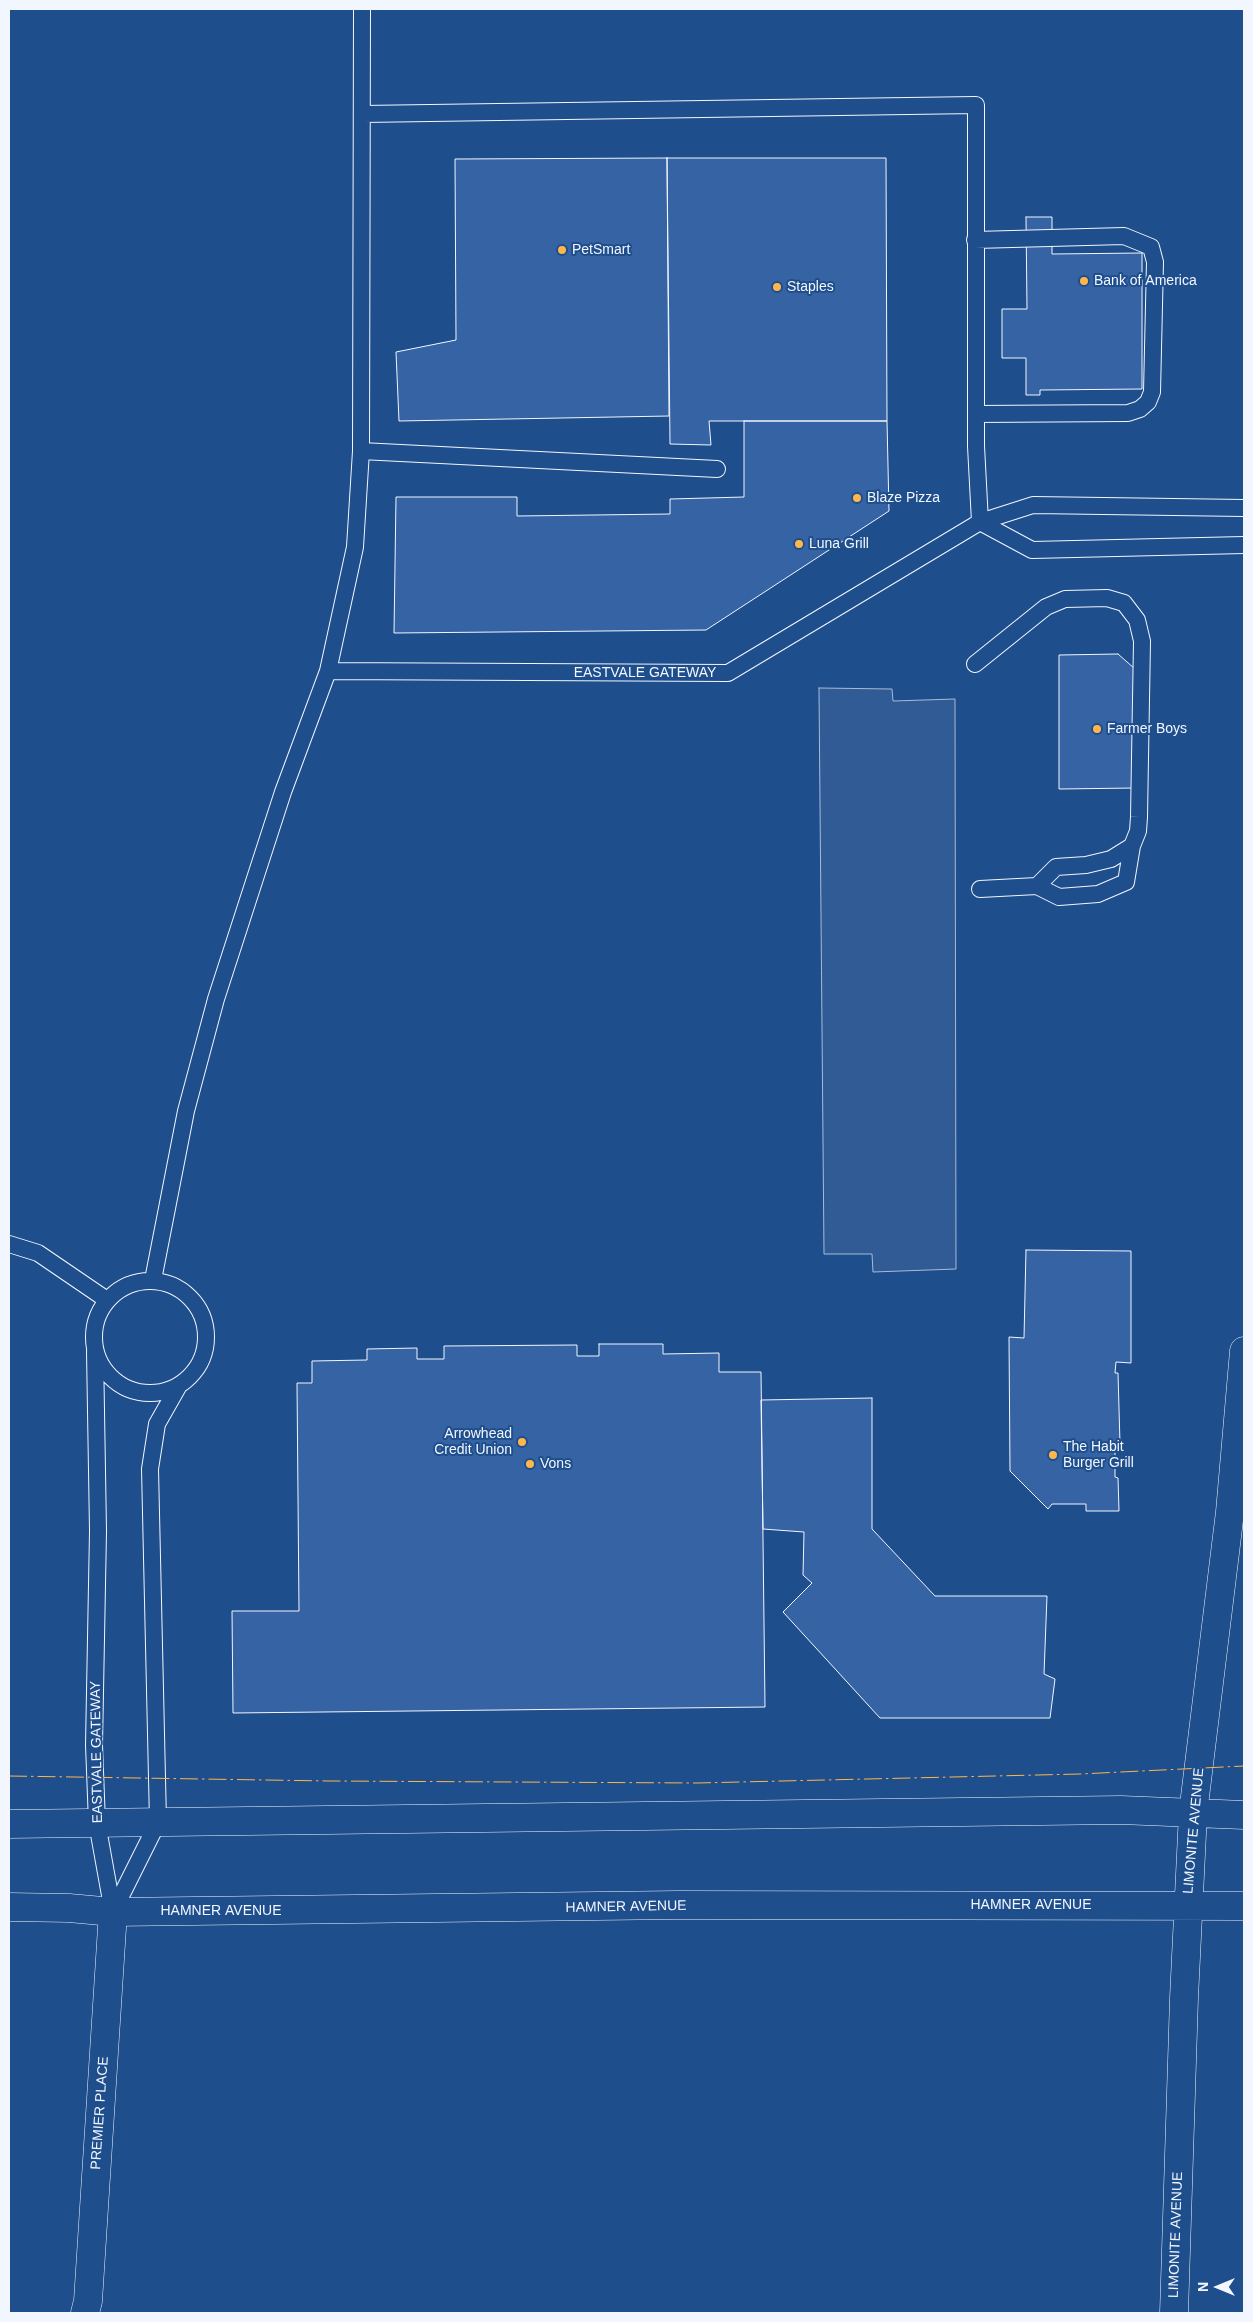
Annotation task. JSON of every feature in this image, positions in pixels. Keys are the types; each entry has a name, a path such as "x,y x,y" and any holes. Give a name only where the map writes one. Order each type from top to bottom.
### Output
{"main road":[{"name":"LIMONITE AVENUE","path":"1174,2313 1188,1905 1193,1813 1230,1512 1244,1350"},
{"path":"9,1824 1121,1810 1244,1815"},
{"name":"HAMNER AVENUE","path":"9,1907 69,1908 113,1912 698,1905 1244,1906"},
{"name":"PREMIER PLACE","path":"85,2313 88,2301 113,1912"}],"lane":[{"path":"153,1280 186,1111 216,999 283,792 328,671 355,546 361,451 362,9"},
{"path":"362,114 976,105 976,414 980,522 1032,550 1244,545"},
{"path":"975,240 1124,236 1151,247 1154,262 1152,392 1148,402 1140,410 1128,413 976,414"},
{"path":"361,451 717,469"},
{"name":"EASTVALE GATEWAY","path":"328,671 728,673 980,522 1033,505 1244,508"},
{"path":"975,664 1046,607 1065,599 1107,598 1124,603 1137,620 1142,641 1139,817 1138,831 1132,846 1131,862 1126,882 1098,894 1059,897 1037,886 980,889"},
{"path":"1037,886 1056,867 1086,865 1111,858 1132,846"},
{"path":"9,1244 38,1253 107,1300"},
{"path":"153,1280 171,1284 188,1294 199,1309 206,1326 207,1344 202,1361 192,1376 178,1387 161,1393 144,1394 128,1389 113,1380 102,1366 95,1350 94,1333 98,1315 107,1300 120,1289 136,1282 153,1280"},
{"name":"EASTVALE GATEWAY","path":"95,1350 98,1531 94,1745 97,1823 113,1912"},
{"path":"113,1912 158,1822 150,1469 157,1424 178,1387"}],"shaded area":[{"path":"819,688 892,689 893,701 955,699 956,1269 873,1272 872,1254 824,1254"}],"building":[{"name":"PetSmart","path":"667,158 669,416 399,421 396,352 456,340 455,159"},
{"name":"Staples","path":"667,158 886,158 887,421 709,421 711,445 670,444"},
{"name":"Bank of America","path":"1026,217 1052,217 1052,254 1142,253 1142,389 1040,390 1040,395 1026,395 1026,358 1002,358 1002,309 1027,309"},
{"path":"744,421 887,421 889,511 706,630 394,633 396,497 517,497 517,516 670,514 670,499 744,497"},
{"name":"Farmer Boys","path":"1118,654 1135,669 1135,788 1059,789 1059,655"},
{"path":"1026,1250 1131,1251 1131,1363 1116,1362 1115,1373 1118,1373 1120,1444 1115,1444 1115,1477 1118,1478 1119,1511 1086,1511 1086,1504 1052,1504 1048,1509 1010,1471 1009,1337 1024,1338"},
{"name":"Vons","path":"599,1344 663,1344 663,1354 719,1353 719,1372 761,1372 765,1707 233,1713 232,1611 299,1611 297,1383 312,1383 312,1361 367,1360 367,1349 417,1348 417,1359 444,1359 444,1346 577,1345 577,1356 599,1356"},
{"path":"872,1398 872,1529 935,1596 1047,1596 1044,1674 1055,1679 1050,1718 880,1718 783,1612 812,1583 803,1575 804,1532 763,1529 761,1400"}],"power":[{"path":"9,1776 329,1781 697,1783 1080,1774 1244,1766"}],"place":[{"name":"PetSmart","path":"562,250"},
{"name":"Bank of America","path":"1084,281"},
{"name":"Staples","path":"777,287"},
{"name":"Blaze Pizza","path":"857,498"},
{"name":"Luna Grill","path":"799,544"},
{"name":"Farmer Boys","path":"1097,729"},
{"name":"Arrowhead Credit Union","path":"522,1442"},
{"name":"The Habit Burger Grill","path":"1053,1455"},
{"name":"Vons","path":"530,1464"}]}
